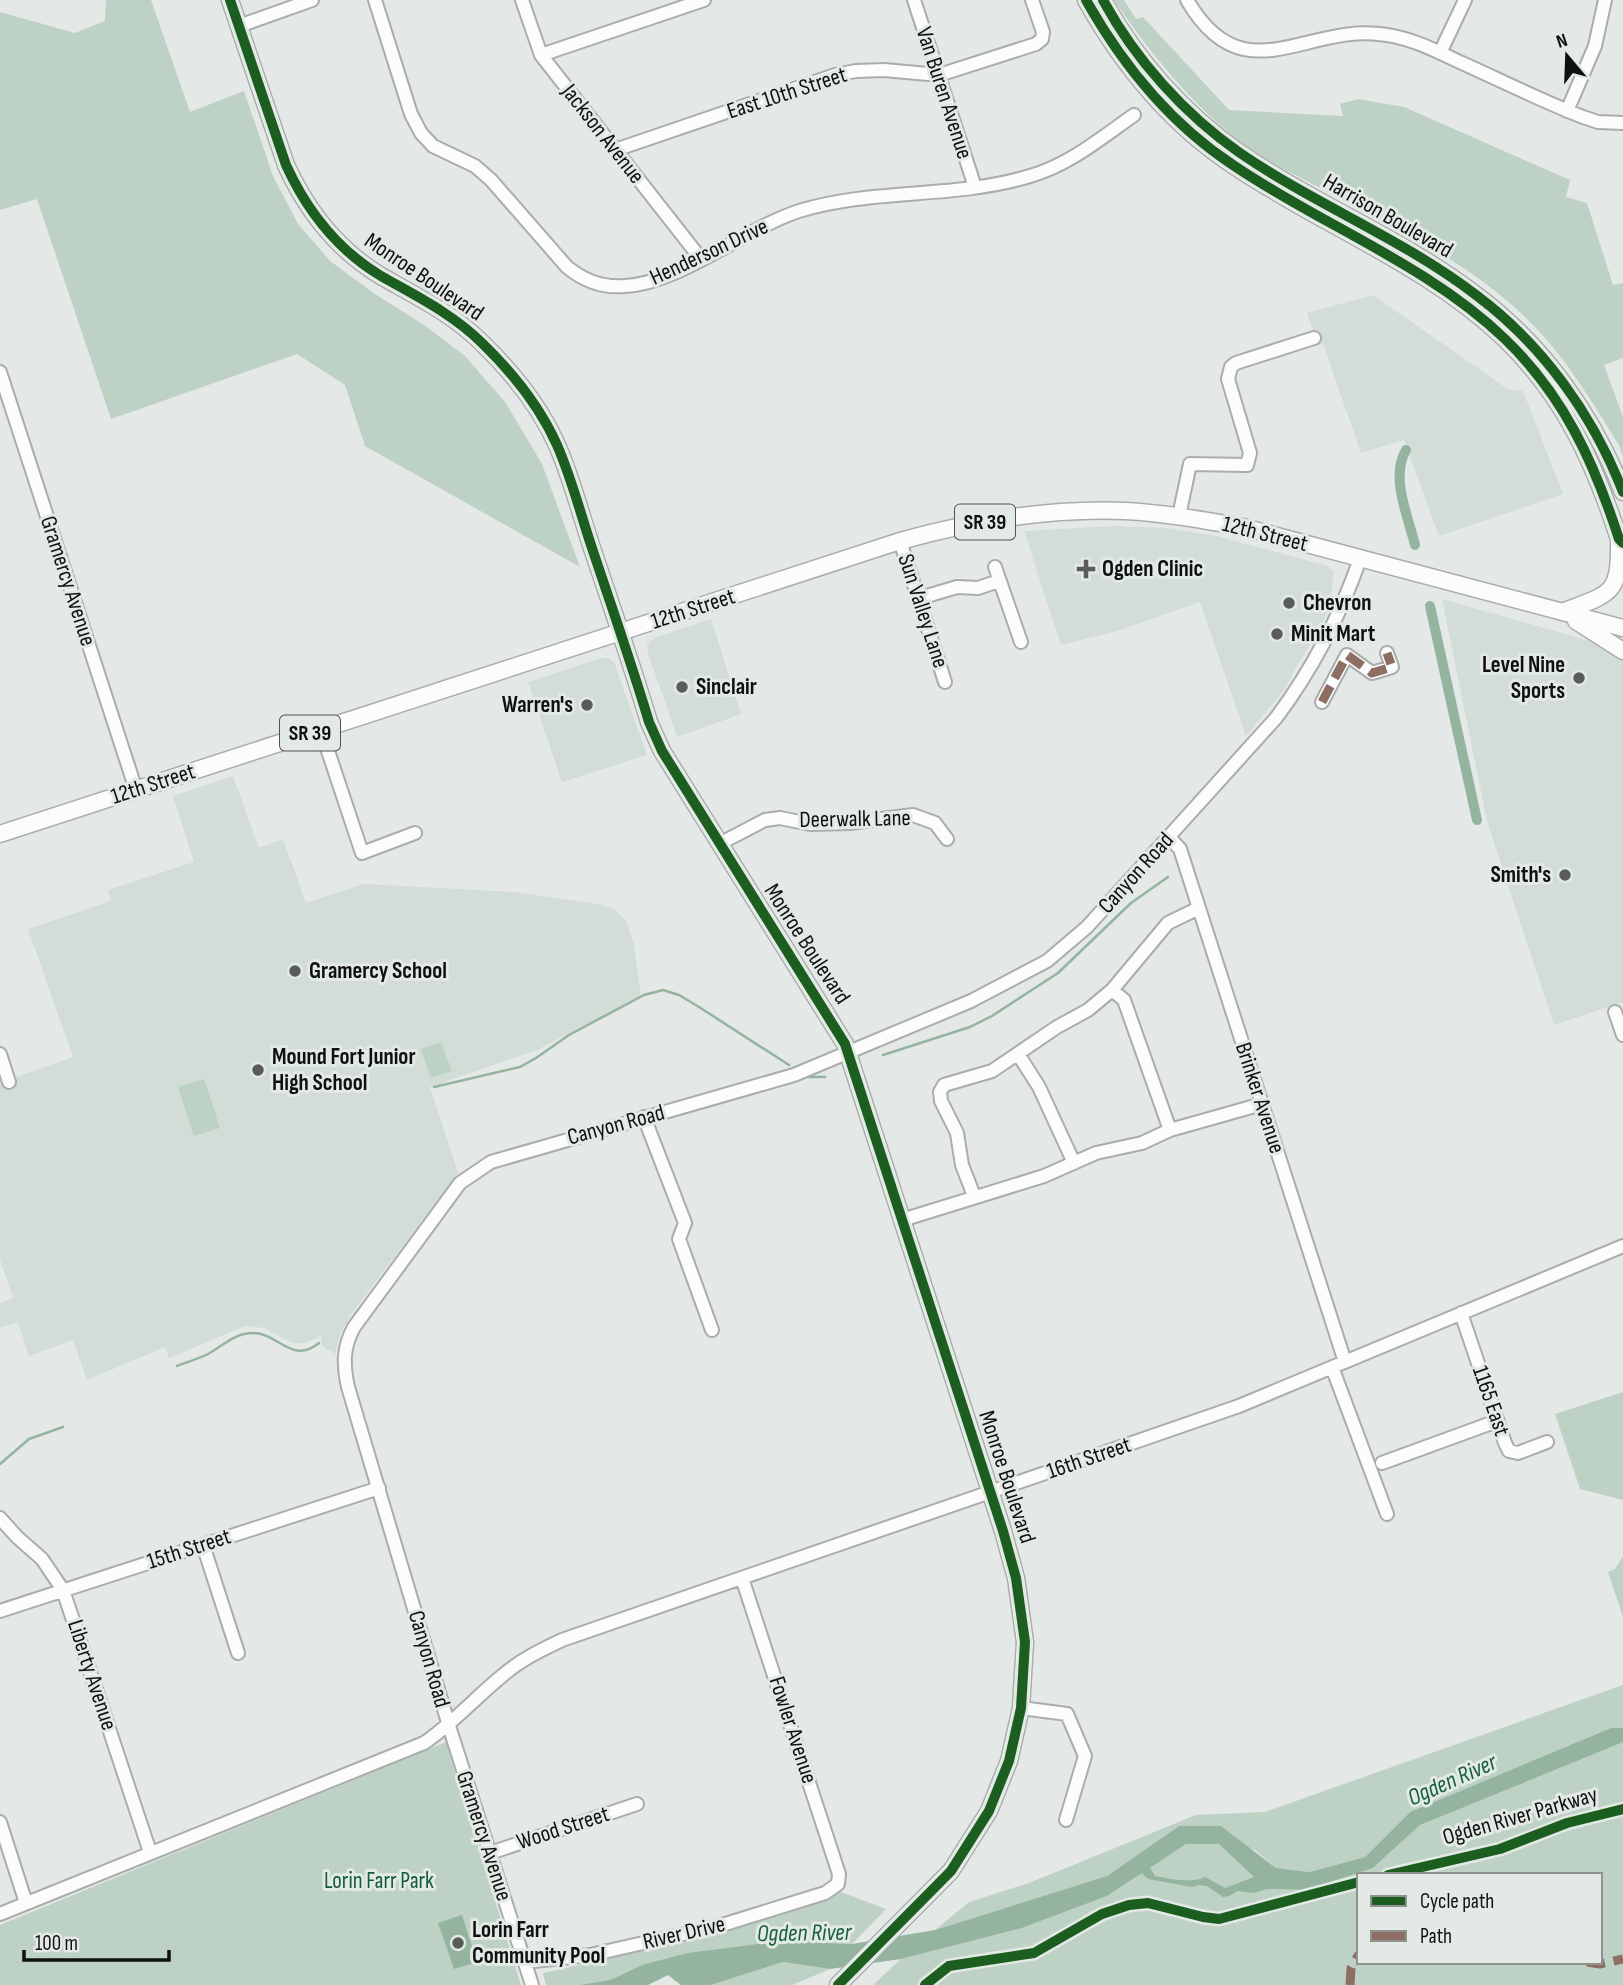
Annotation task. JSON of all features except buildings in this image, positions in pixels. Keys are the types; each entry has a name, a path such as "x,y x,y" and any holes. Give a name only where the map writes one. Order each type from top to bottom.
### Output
{"main road":[{"name":"Monroe Boulevard","path":"230,0 286,165 317,220 354,257 433,305 470,332 502,363 545,422 572,484 649,722 662,751 845,1044 990,1492 1016,1578 1025,1653 1021,1709 1009,1761 989,1811 951,1871 843,1981"},
{"name":"Harrison Boulevard","path":"1086,0 1140,80 1209,147 1259,182 1438,287 1508,342 1544,382 1583,443 1621,541 1620,571 1612,587 1598,598 1562,612"},
{"name":"Harrison Boulevard","path":"1103,0 1138,54 1156,76 1195,116 1228,143 1266,169 1446,274 1479,296 1512,325 1554,370 1574,398 1604,449 1623,492"},
{"name":"12th Street","path":"0,834 900,541 948,528 1075,512 1124,511 1179,516 1242,527 1360,559"},
{"name":"SR 39","path":"1360,559 1623,628"},
{"path":"1562,612 1623,651"}],"street":[{"path":"239,26 312,0"},
{"name":"Henderson Drive","path":"375,0 411,114 421,132 433,146 475,166 491,180 567,267 580,278 600,285 625,286 650,282 673,274 766,224 822,205 975,187 1032,176 1062,163 1134,115"},
{"name":"Jackson Avenue","path":"522,0 541,55 701,259"},
{"path":"541,55 704,0"},
{"name":"Van Buren Avenue","path":"914,0 975,187"},
{"name":"East 10th Street","path":"615,150 835,75 884,70 939,75 1036,44 1042,39 1043,32 1032,0"},
{"path":"1187,0 1203,23 1221,40 1233,46 1258,51 1286,48 1345,34 1374,33 1401,37 1567,111 1598,121 1623,123"},
{"path":"1440,53 1465,0"},
{"path":"1567,111 1595,46 1605,0"},
{"path":"1179,516 1190,464 1247,465 1250,453 1228,379 1231,367 1236,363 1314,338"},
{"name":"Gramercy Avenue","path":"0,372 136,790"},
{"name":"Sun Valley Lane","path":"900,541 945,682"},
{"name":"Canyon Road","path":"0,1914 424,1743 449,1726 348,1387 344,1361 348,1338 354,1327 460,1183 479,1168 510,1155 754,1088 848,1054 971,1001 1047,961 1087,927 1268,728 1298,689 1344,604 1360,559"},
{"path":"995,567 1021,642"},
{"path":"920,598 957,587 978,588 999,580"},
{"path":"1322,702 1347,655 1372,673 1392,667 1387,653"},
{"path":"321,730 362,853 415,833"},
{"name":"Deerwalk Lane","path":"719,844 765,820 779,818 810,824 850,823 913,815 934,823 947,839"},
{"name":"Brinker Avenue","path":"1169,836 1180,849 1199,908 1262,1104 1338,1365 1387,1514"},
{"path":"974,1196 962,1165 957,1132 941,1101 940,1092 944,1085 992,1071 1057,1027 1088,1010 1112,990 1168,923 1199,908"},
{"path":"1112,990 1125,1000 1170,1130"},
{"path":"1615,1012 1623,1035"},
{"path":"0,1054 9,1082"},
{"path":"1018,1054 1039,1087 1074,1163"},
{"path":"902,1220 1044,1176 1096,1153 1142,1143 1170,1130 1262,1104"},
{"path":"644,1117 685,1223 679,1238 712,1329"},
{"name":"16th Street","path":"449,1726 503,1675 530,1656 562,1640 1239,1406 1623,1246"},
{"name":"1165 East","path":"1461,1313 1504,1443 1513,1453 1547,1443"},
{"path":"1382,1464 1497,1421"},
{"name":"15th Street","path":"0,1611 379,1488"},
{"name":"Liberty Avenue","path":"0,1518 42,1559 63,1590 150,1852"},
{"path":"203,1545 239,1653"},
{"name":"Fowler Avenue","path":"742,1578 839,1874 838,1884"},
{"path":"1021,1709 1067,1714 1076,1733 1085,1756 1066,1820"},
{"name":"Gramercy Avenue","path":"449,1726 532,1985"},
{"name":"Wood Street","path":"489,1853 637,1804"},
{"path":"0,1822 26,1903"},
{"name":"River Drive","path":"525,1962 590,1955 719,1926 825,1893 838,1884"}],"shaded area":[{"path":"1373,295 1509,390 1523,391 1563,494 1439,536 1404,440 1361,453 1323,344 1318,345 1307,313"},
{"path":"1113,526 1166,528 1216,536 1328,566 1334,572 1325,618 1283,691 1246,736 1200,602 1117,631 1061,645 1024,531"},
{"path":"1442,599 1593,642 1623,657 1623,1002 1554,1025 1487,821"},
{"path":"711,619 741,714 677,737 647,645 654,638"},
{"path":"602,658 614,662 647,755 562,782 528,682"},
{"name":"Mound Fort Junior High School","path":"233,776 259,848 283,839 306,903 364,884 514,892 597,904 614,909 626,921 634,944 641,996 537,1050 430,1087 458,1173 351,1314 340,1335 335,1354 322,1346 321,1336 305,1343 292,1343 264,1328 245,1326 169,1358 165,1347 87,1380 73,1340 29,1356 18,1322 0,1328 0,1303 13,1298 0,1260 0,1083 73,1057 28,929 111,901 108,890 194,862 173,796"},
{"path":"1611,1728 1623,1728 1623,1742 1420,1825 1373,1868 1306,1890 1267,1889 1254,1893 1238,1891 1223,1897 1207,1886 1192,1887 1148,1879 1142,1873 1107,1896 1022,1928 901,1959 830,1969 783,1962 711,1985 681,1985 668,1975 648,1985 579,1985 610,1980 642,1965 688,1953 781,1941 852,1944 935,1930 1107,1876 1179,1826 1221,1826 1276,1868 1309,1872 1365,1857 1410,1812","holes":["1186,1844 1219,1844 1254,1877 1225,1888 1205,1877 1187,1881 1155,1876 1150,1868"]},
{"name":"Lorin Farr Community Pool","path":"462,1915 477,1962 454,1969 438,1923"}],"green space":[{"path":"106,0 151,0 190,112 244,91 273,176 298,224 330,261 465,356 505,402 542,464 580,567 365,446 345,385 297,354 111,419 37,199 0,210 0,12 75,33 105,21"},
{"path":"1114,0 1124,0 1136,19 1143,17 1229,110 1343,116 1340,104 1358,99 1404,107 1570,180 1566,197 1587,203 1613,285 1623,283 1623,358 1604,365 1623,417 1623,457 1619,445 1552,346 1502,296 1451,260 1397,228 1272,162 1237,139 1197,104 1161,64"},
{"path":"441,1042 452,1071 431,1078 421,1049"},
{"path":"204,1079 220,1128 194,1136 178,1087"},
{"path":"1623,1392 1623,1500 1580,1489 1555,1414"},
{"path":"1623,1556 1623,1617 1608,1572 1615,1569"},
{"path":"1623,1685 1623,1728 1611,1728 1410,1812 1365,1857 1308,1872 1276,1868 1255,1850 1179,1826 1107,1876 935,1930 969,1902 1029,1883 1196,1815 1265,1812"},
{"name":"Lorin Farr Park","path":"446,1742 521,1985 0,1985 0,1925"},
{"path":"1623,1742 1623,1985 873,1985 901,1959 1022,1928 1107,1896 1186,1844 1219,1844 1267,1889 1306,1890 1357,1873 1357,1964 1602,1964 1602,1873 1358,1873 1373,1868 1420,1825"},
{"path":"838,1891 886,1909 852,1944 781,1941 642,1965 610,1980 579,1985 546,1985 543,1973 721,1934 831,1896"},
{"path":"783,1962 830,1969 792,1985 711,1985"}],"waterway":[{"path":"1406,450 1400,484 1415,545"},
{"path":"1430,606 1477,820"},
{"path":"883,1055 970,1027 992,1016 1058,973 1131,903 1168,877"},
{"path":"434,1087 520,1067 569,1035 644,995 663,990 679,995 789,1065"},
{"path":"807,1077 825,1077"},
{"path":"177,1366 204,1356 246,1334 262,1334 293,1350 301,1351 319,1343"},
{"path":"0,1464 29,1439 63,1427"}],"marked path":[{"path":"1322,702 1347,655 1372,673 1392,667 1387,653"},
{"path":"1350,1985 1351,1968 1357,1958"},
{"path":"1602,1964 1623,1959"}],"cycle path":[{"path":"230,0 286,165 303,198 324,228 365,265 434,306 471,333 514,378 550,431 567,471 649,722 662,751 845,1044 1003,1531 1016,1578 1025,1642 1021,1708 1009,1761 989,1811 951,1871 838,1985"},
{"path":"1086,0 1132,70 1169,112 1210,149 1267,187 1408,267 1475,312 1505,339 1544,383 1575,432 1623,543"},
{"path":"1103,0 1130,43 1162,84 1219,138 1269,172 1419,256 1476,295 1523,336 1544,359 1581,409 1611,463 1623,492"},
{"name":"Ogden River Parkway","path":"1397,1873 1500,1849 1567,1823 1623,1809"},
{"path":"925,1985 949,1966 1034,1953 1102,1914 1129,1905 1148,1903 1219,1919 1357,1883"}],"place":[{"name":"Ogden Clinic","path":"1086,569"},
{"name":"Chevron","path":"1289,603"},
{"name":"Minit Mart","path":"1277,634"},
{"name":"Level Nine Sports","path":"1579,678"},
{"name":"Sinclair","path":"682,687"},
{"name":"Warren's","path":"587,705"},
{"name":"Smith's","path":"1565,875"},
{"name":"Gramercy School","path":"295,971"},
{"name":"Mound Fort Junior High School","path":"258,1070"},
{"name":"Lorin Farr Community Pool","path":"458,1943"}],"water label":[{"name":"Ogden River","path":"1452,1780"},
{"name":"Ogden River","path":"804,1933"}]}
